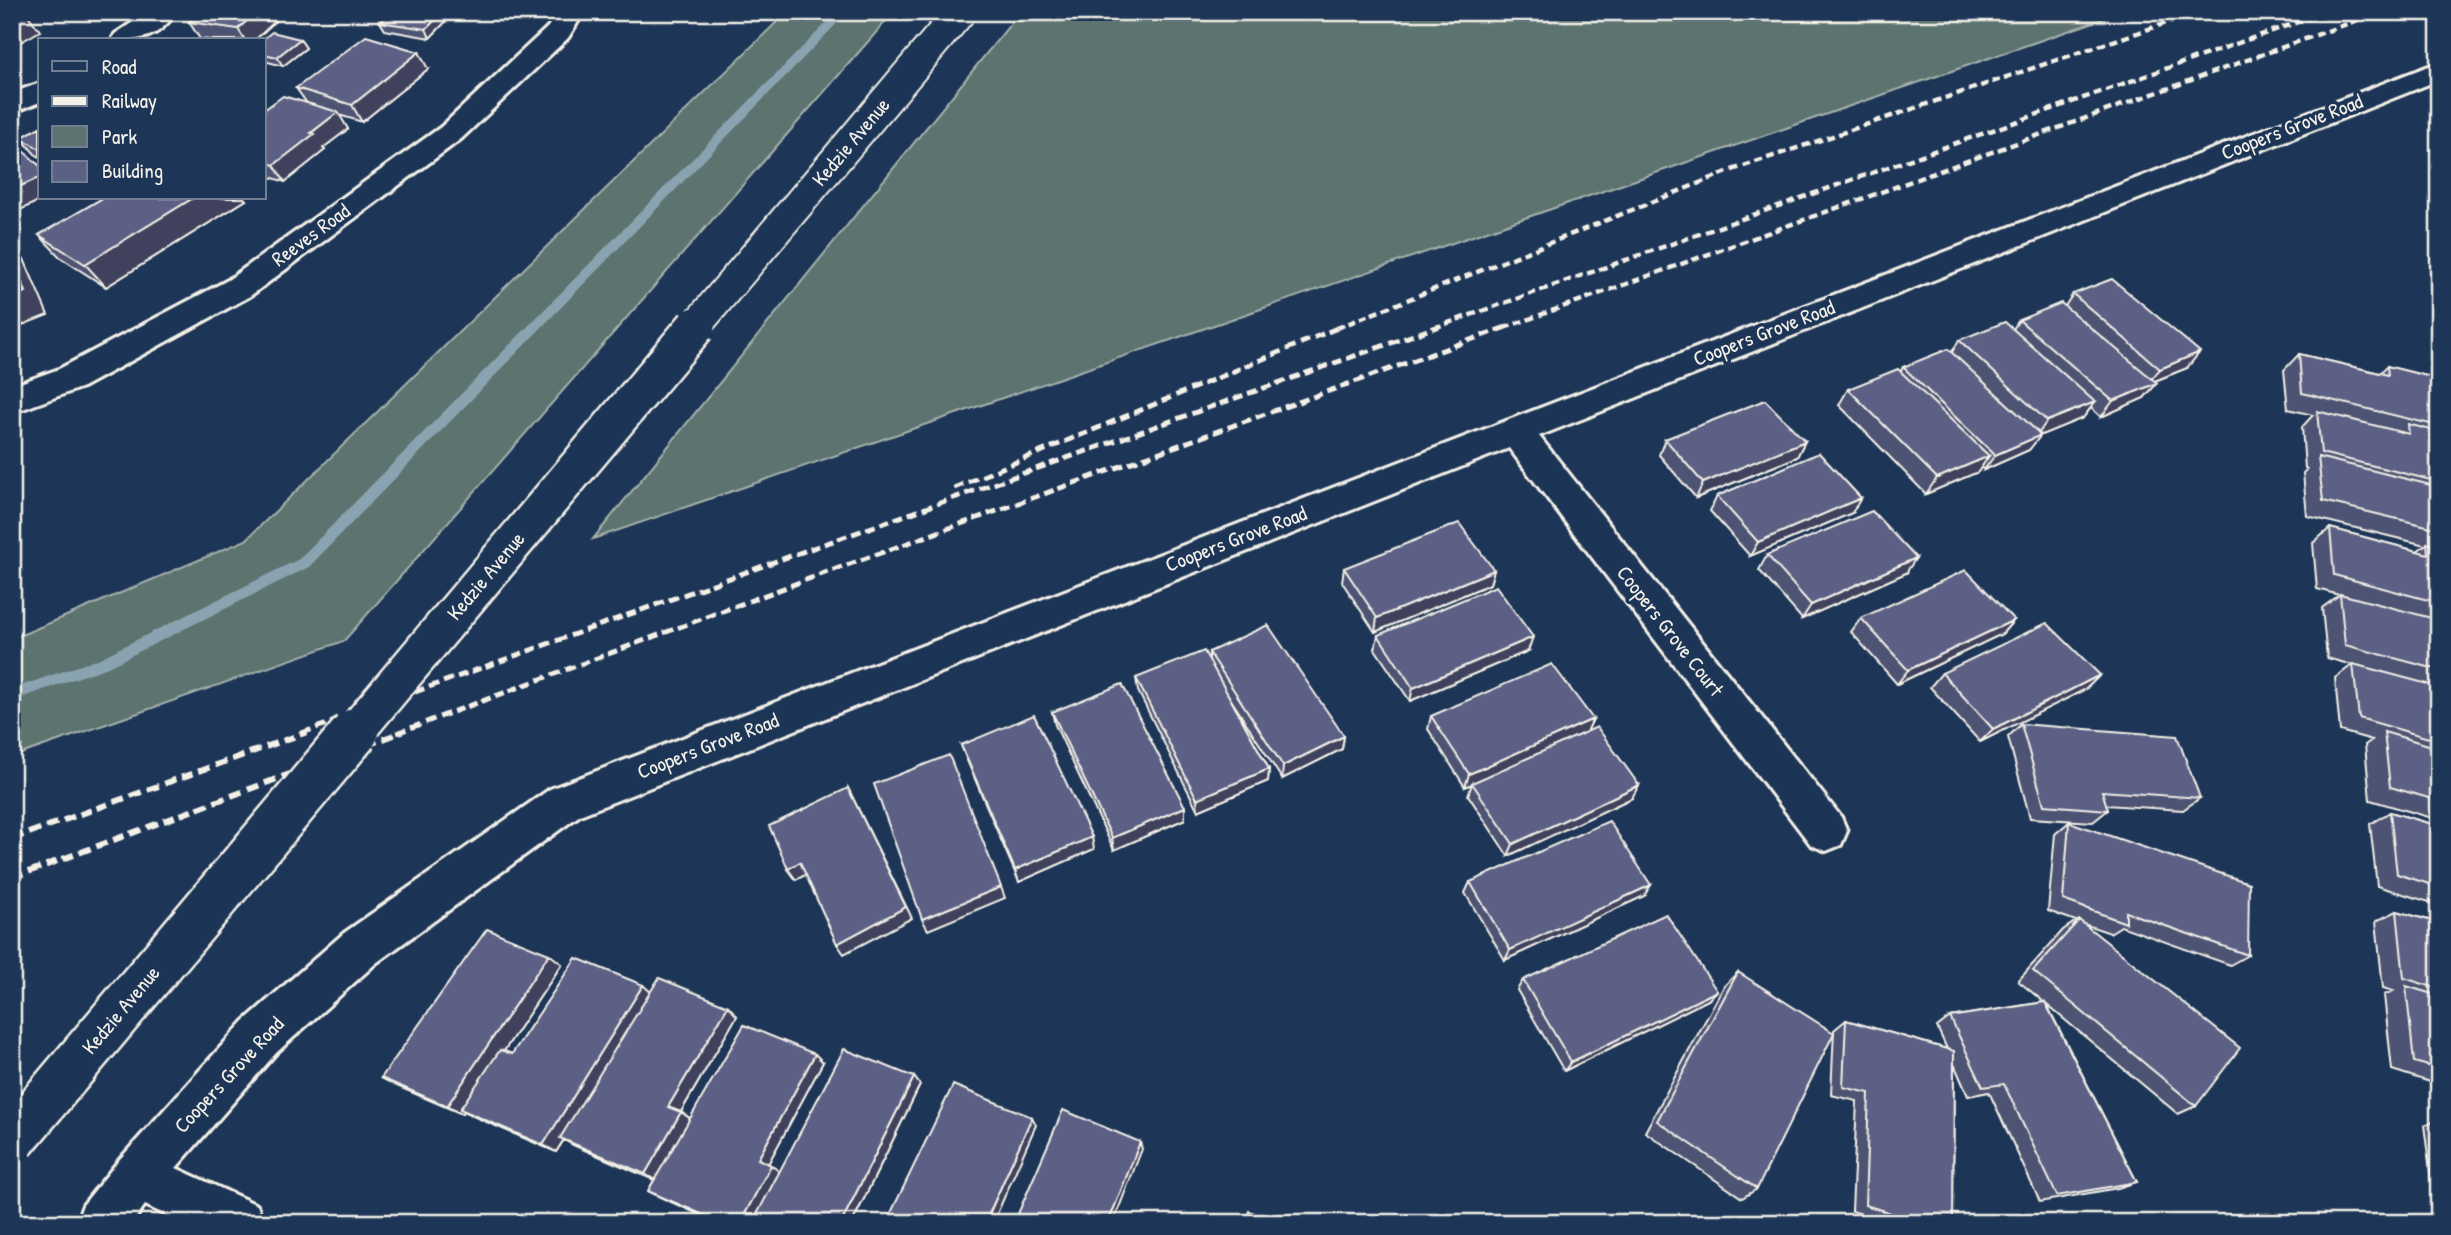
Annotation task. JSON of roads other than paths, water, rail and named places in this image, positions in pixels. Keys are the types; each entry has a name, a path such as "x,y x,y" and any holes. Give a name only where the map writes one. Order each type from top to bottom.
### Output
{"street":[{"path":"128,38 163,12"},
{"name":"Reeves Road","path":"12,400 71,379 239,288 451,133 558,32 571,12"},
{"name":"Kedzie Avenue","path":"12,1140 960,12"},
{"name":"Coopers Grove Road","path":"101,1223 137,1176 260,1037 360,948 565,802 2439,70"},
{"path":"12,104 38,93"},
{"name":"Coopers Grove Court","path":"1514,430 1826,831"},
{"path":"137,1176 239,1223"}],"waterway":[{"path":"12,695 103,663 304,563 843,12"}],"railway":[{"path":"1342,326 1732,170 2199,12"},
{"path":"1434,328 2326,12"},
{"path":"1504,328 2380,12"},
{"path":"954,488 1342,326"},
{"path":"1337,328 1342,326"},
{"path":"302,733 1439,326"},
{"path":"397,733 800,582 1509,326"},
{"path":"12,839 307,732"},
{"path":"12,878 402,732"}]}
